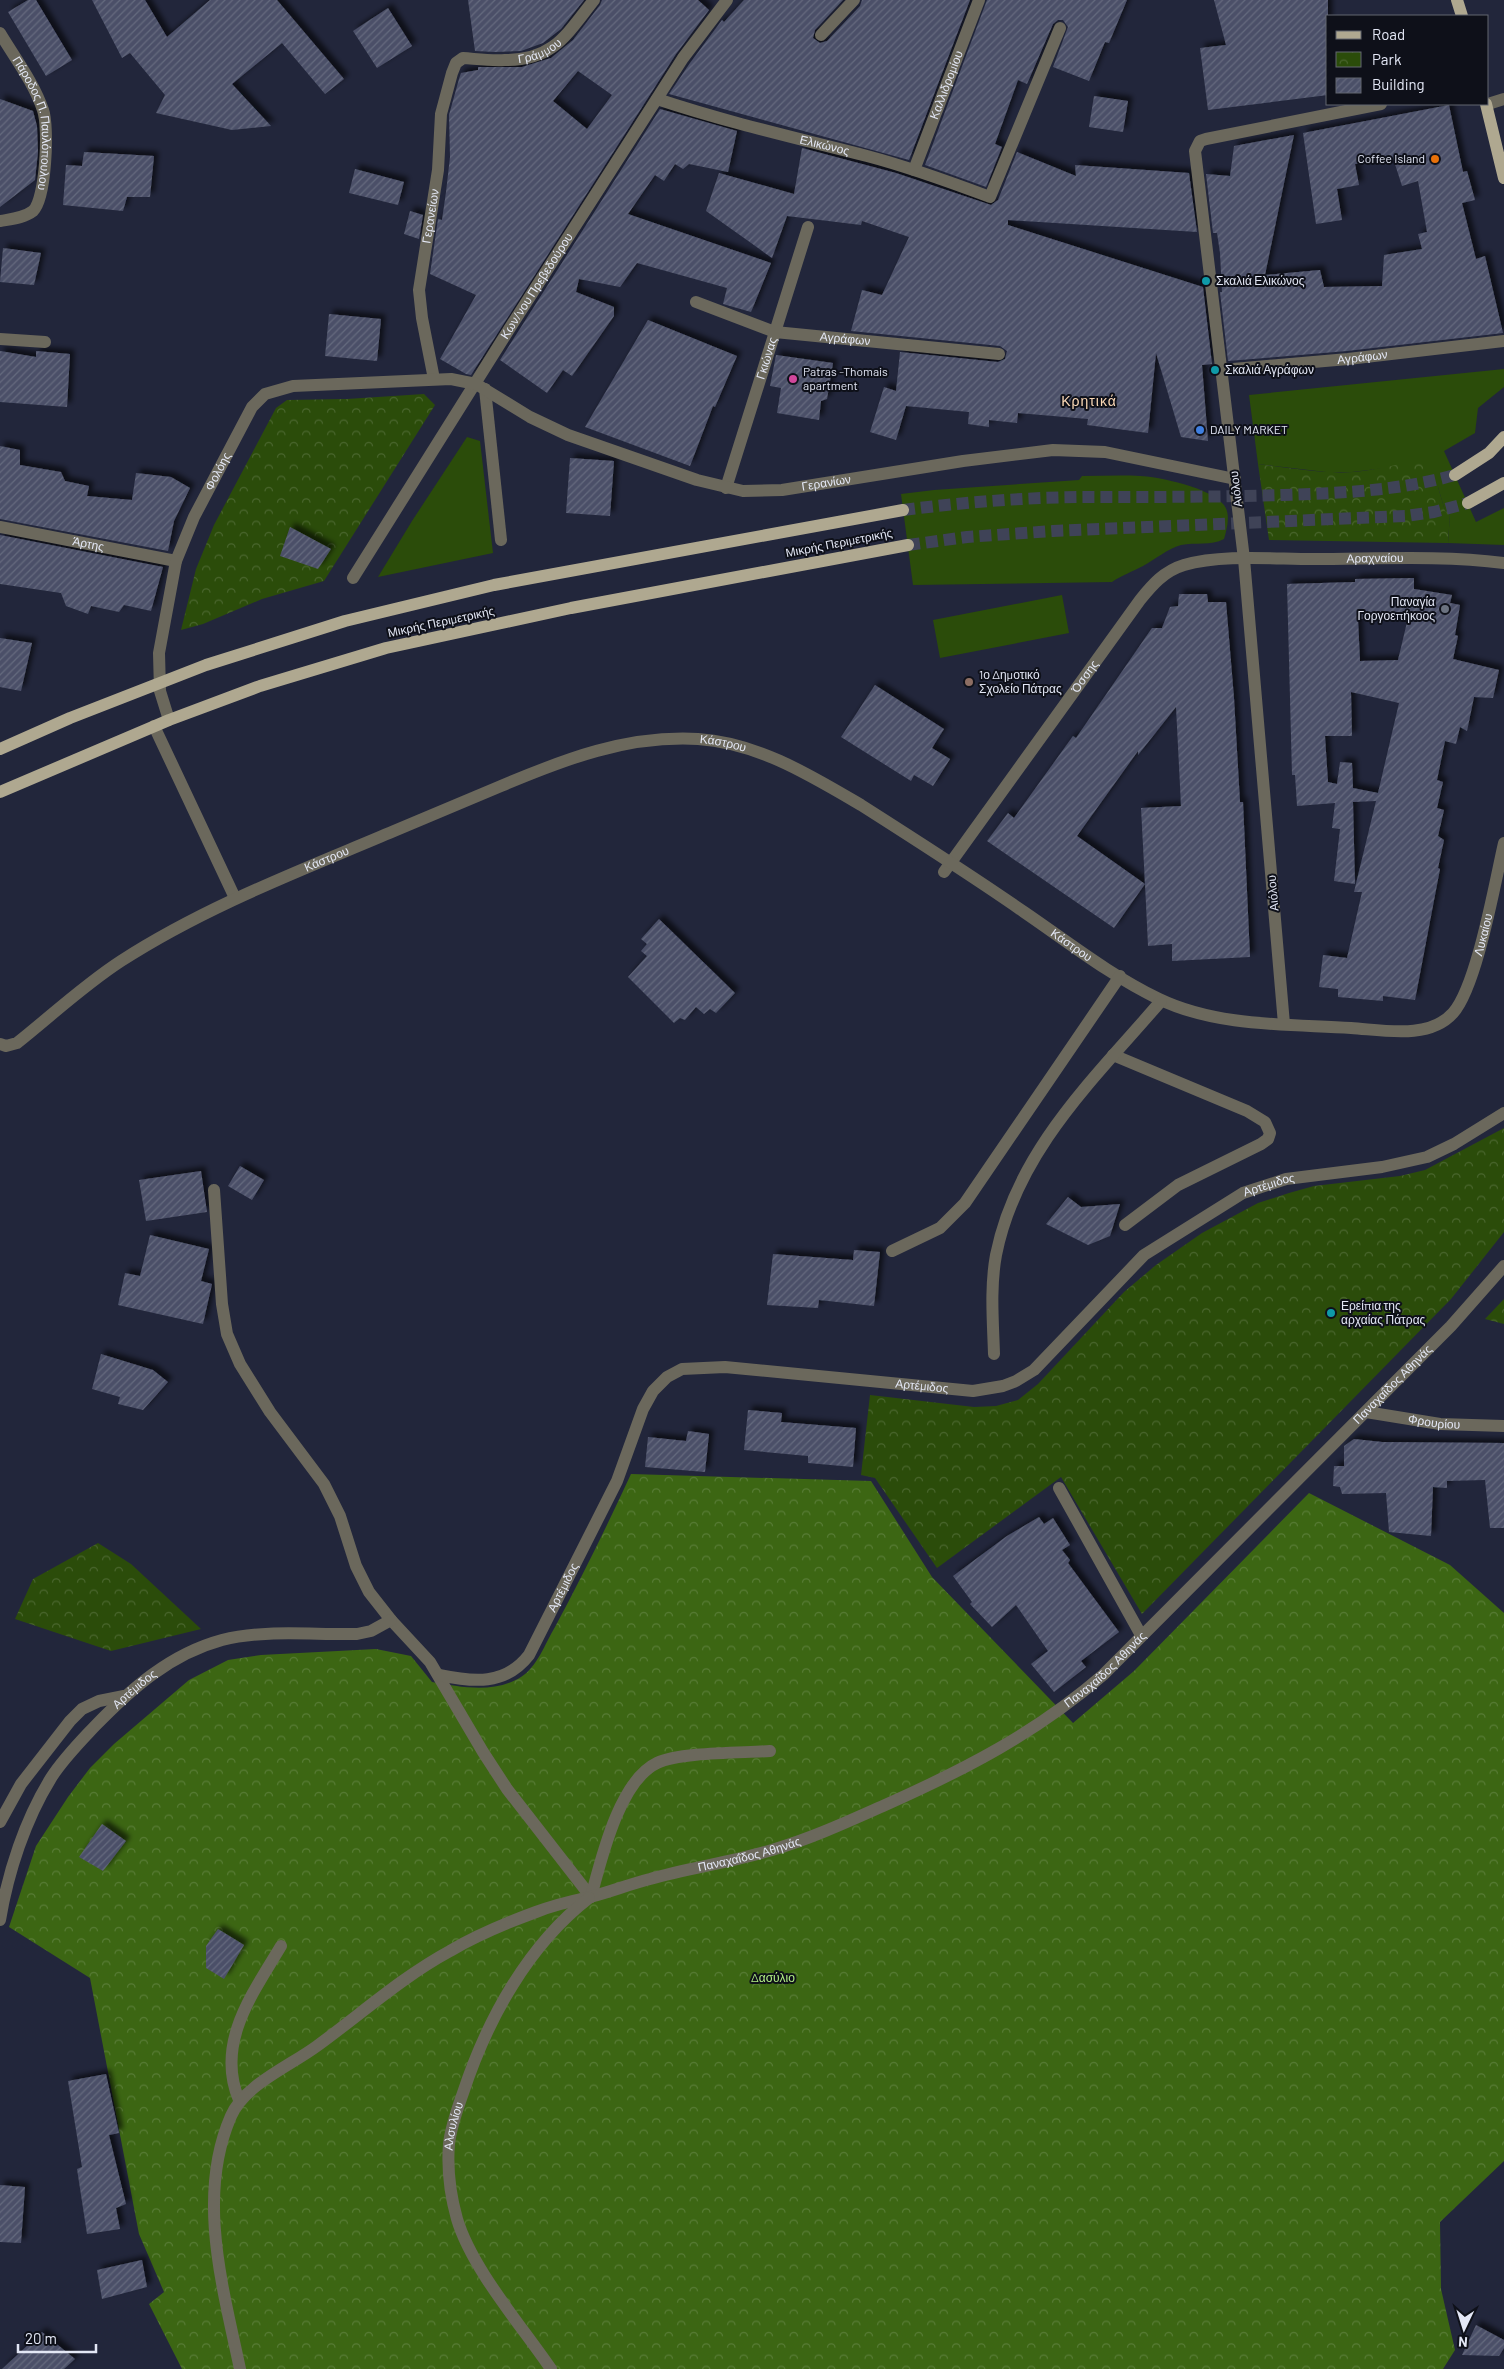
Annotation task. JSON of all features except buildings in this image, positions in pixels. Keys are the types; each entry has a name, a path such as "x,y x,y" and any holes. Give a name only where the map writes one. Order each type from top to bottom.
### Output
{"main road":[{"path":"1457,0 1462,15"},
{"path":"1487,105 1504,178"},
{"path":"1454,474 1489,453 1504,437"},
{"path":"1468,503 1504,482"},
{"name":"Μικρής Περιμετρικής","path":"0,749 70,718 160,683 294,635 345,621 494,585 903,510"},
{"name":"Μικρής Περιμετρικής","path":"0,792 169,720 268,684 395,646 571,608 908,545"}],"street":[{"name":"Γράμμου","path":"462,58 504,60 535,58 556,45 594,0"},
{"name":"Κων/νου Πρεβεδούρου","path":"353,578 480,387 683,58 727,0"},
{"path":"821,35 854,0"},
{"name":"Καλλιδρομίου","path":"914,170 979,0"},
{"name":"Ελικώνος","path":"657,99 752,128 868,156 990,197 1060,28"},
{"name":"Πάροδος Π. Παυλόπουλου","path":"0,33 35,92 43,111 46,126 40,198 34,210 22,216 0,220"},
{"name":"Γερανείων","path":"434,379 422,318 419,290 438,170 441,114 452,73 456,63 462,58"},
{"path":"1489,103 1504,99"},
{"name":"Αιόλου","path":"1284,1024 1244,559 1212,283 1194,159 1195,151 1200,141 1376,105"},
{"name":"Γκιώνας","path":"726,488 808,227"},
{"name":"Αγράφων","path":"696,302 775,332 999,354"},
{"path":"0,339 45,342"},
{"name":"Αγράφων","path":"1222,370 1348,359 1504,341"},
{"name":"Γερανίων","path":"434,379 451,379 480,387 530,417 568,435 697,480 726,488 756,492 782,490 963,461 1053,450 1089,450 1124,455 1235,479"},
{"name":"Φολόης","path":"169,720 160,683 159,653 176,561 194,517 245,420 260,397 272,391 293,386 434,379"},
{"path":"480,387 502,540"},
{"name":"Άρτης","path":"0,527 176,561"},
{"name":"Αραχναίου","path":"1244,559 1422,559 1504,563"},
{"name":"Όσσης","path":"948,866 1156,580 1174,569 1185,565 1208,561 1244,559"},
{"path":"154,726 235,898"},
{"name":"Κάστρου","path":"0,1044 6,1046 17,1043 121,961 235,898 548,766 607,747 650,739 701,739 753,750 777,759 827,785 1087,956 1161,1001 1210,1016 1284,1024 1416,1030 1429,1028 1445,1020"},
{"name":"Λυκαίου","path":"1445,1020 1457,1008 1470,981 1504,843"},
{"path":"892,1252 940,1228 965,1203 1120,976"},
{"path":"994,1354 993,1276 996,1255 1016,1192 1030,1164 1061,1116 1161,1001"},
{"path":"1113,1056 1247,1111 1265,1122 1270,1133 1268,1139 1260,1144 1178,1186 1125,1225"},
{"name":"Αρτέμιδος","path":"439,1675 474,1681 495,1680 513,1671 529,1655 617,1481 642,1410 658,1384 674,1372 725,1367 965,1390 988,1390 1003,1386 1016,1381 1042,1364 1144,1255 1243,1193 1286,1179 1390,1166 1427,1157 1454,1144 1504,1113"},
{"path":"214,1190 222,1304 227,1334 251,1385 324,1484 340,1516 362,1580 391,1620 426,1657 439,1675 482,1752 507,1789 591,1897"},
{"name":"Παναχαΐδος Αθηνάς","path":"591,1897 624,1885 788,1845 923,1788 992,1753 1048,1720 1103,1675 1451,1326 1504,1266"},
{"name":"Φρουρίου","path":"1366,1412 1440,1424 1504,1426"},
{"path":"1059,1488 1142,1635"},
{"name":"Αρτέμιδος","path":"0,1920 18,1850 29,1821 51,1778 77,1745 124,1696 143,1680 173,1660 216,1642 266,1634 358,1634 370,1631 391,1620"},
{"path":"0,1822 20,1784 70,1721 82,1709 99,1701 124,1696"},
{"path":"591,1897 608,1836 621,1805 648,1768 667,1760 770,1751"},
{"path":"240,2369 218,2259 215,2218 216,2181 221,2146 228,2121 239,2100 315,2048 406,1979 448,1952 536,1912 571,1900 591,1897"},
{"name":"Αλσυλίου","path":"551,2369 472,2255 457,2219 451,2192 448,2173 450,2143 452,2126 473,2064 501,2007 525,1967 556,1926 591,1897"},
{"path":"239,2100 232,2075 234,2040 239,2018 281,1946"}],"green space":[{"path":"1504,369 1504,387 1478,408 1475,433 1444,451 1476,522 1504,508 1504,545 1448,543 1450,513 1445,511 1438,487 1386,468 1352,472 1326,472 1258,464 1249,395"},
{"path":"424,394 435,405 324,581 262,599 203,624 181,630 196,569 214,525 276,408 287,400 347,399"},
{"path":"467,437 480,441 493,553 378,577 412,521"},
{"path":"1422,459 1438,487 1445,511 1450,513 1448,543 1269,540 1258,464 1330,472 1354,472"},
{"path":"1082,476 1149,477 1185,484 1208,493 1218,499 1226,509 1228,522 1224,539 1208,543 1181,545 1112,582 913,585 901,494 1079,480"},
{"path":"1062,595 1069,633 940,658 933,620"},
{"path":"1504,1128 1504,1232 1451,1299 1142,1614 1061,1477 937,1568 875,1478 861,1475 870,1395 974,1407 996,1406 1018,1400 1038,1384 1124,1292 1156,1265 1202,1233 1258,1203 1289,1193 1314,1186 1400,1176 1425,1170"},
{"path":"1504,1299 1504,1324 1485,1319"},
{"name":"Δασύλιο","path":"631,1474 871,1481 932,1577 1073,1723 1134,1671 1309,1493 1450,1565 1504,1613 1504,2161 1440,2222 1441,2289 1455,2350 1443,2369 182,2369 149,2304 164,2292 139,2234 90,1978 9,1927 36,1846 68,1797 90,1768 114,1744 189,1680 228,1660 261,1655 376,1649 411,1656 432,1682 477,1688 500,1686 521,1677 532,1667 544,1648 604,1532"},
{"path":"98,1543 131,1564 201,1629 111,1651 15,1619 33,1579"}],"tunnel":[{"path":"903,510 974,502 1045,498 1235,496 1348,492 1412,485 1455,475"},
{"path":"908,545 967,537 1053,531 1406,516 1434,512 1468,503"}],"place":[{"name":"Coffee Island","path":"1435,159"},
{"name":"Σκαλιά Ελικώνος","path":"1206,281"},
{"name":"Σκαλιά Αγράφων","path":"1215,370"},
{"name":"Patras -Thomais apartment","path":"793,379"},
{"name":"DAILY MARKET","path":"1200,430"},
{"name":"Παναγία Γοργοεπήκοος","path":"1445,609"},
{"name":"1ο Δημοτικό Σχολείο Πάτρας","path":"969,682"},
{"name":"Ερείπια της αρχαίας Πάτρας","path":"1331,1313"}],"district":[{"name":"Κρητικά","path":"1089,401"}]}
